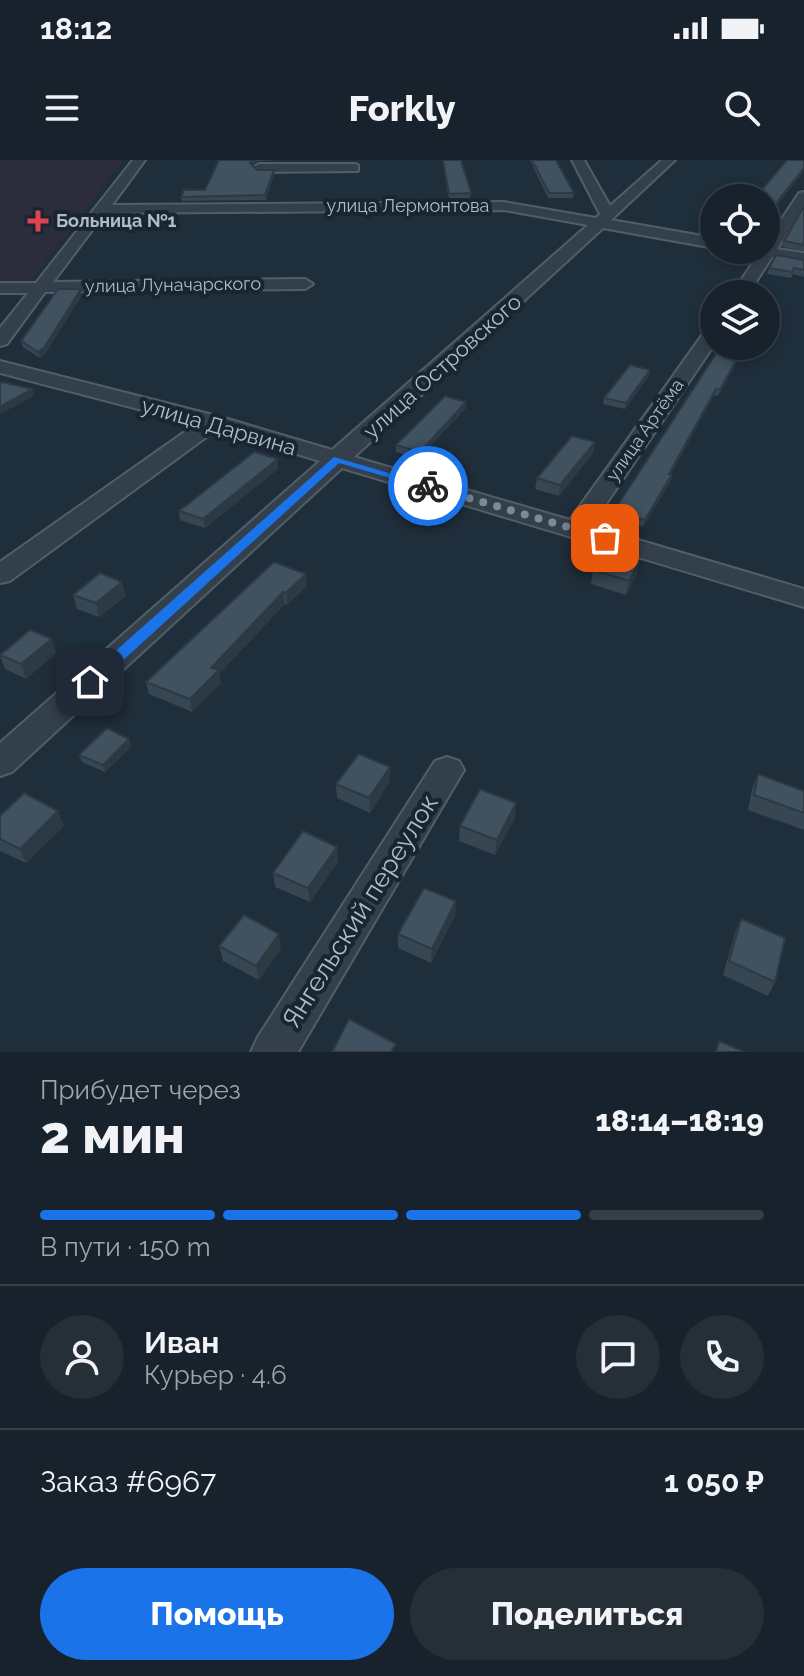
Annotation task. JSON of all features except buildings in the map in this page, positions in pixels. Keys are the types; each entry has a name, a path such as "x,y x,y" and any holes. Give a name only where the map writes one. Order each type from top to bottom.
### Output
{"street":[{"name":"улица Луначарского","path":"0,340 139,160"},
{"path":"578,160 604,216"},
{"name":"улица Островского","path":"0,763 669,160"},
{"path":"259,168 352,182"},
{"name":"улица Лермонтова","path":"99,209 352,182 504,206 604,216 700,240"},
{"path":"780,227 804,196"},
{"path":"780,254 804,258"},
{"name":"улица Луначарского","path":"42,287 305,284"},
{"path":"0,288 42,287"},
{"name":"улица Артёма","path":"576,530 700,351"},
{"name":"улица Дарвина","path":"0,367 213,422 804,598"},
{"path":"0,575 213,422"},
{"name":"Янгельский переулок","path":"273,1052 447,770"}],"shaded area":[{"name":"Больница №1","path":"0,160 123,160 30,282 0,282"}],"way so far":[{"path":"428,486 605,538"}],"place":[{"name":"Больница №1","path":"38,221"}],"route":[{"path":"90,682 337,459 428,486"}]}
